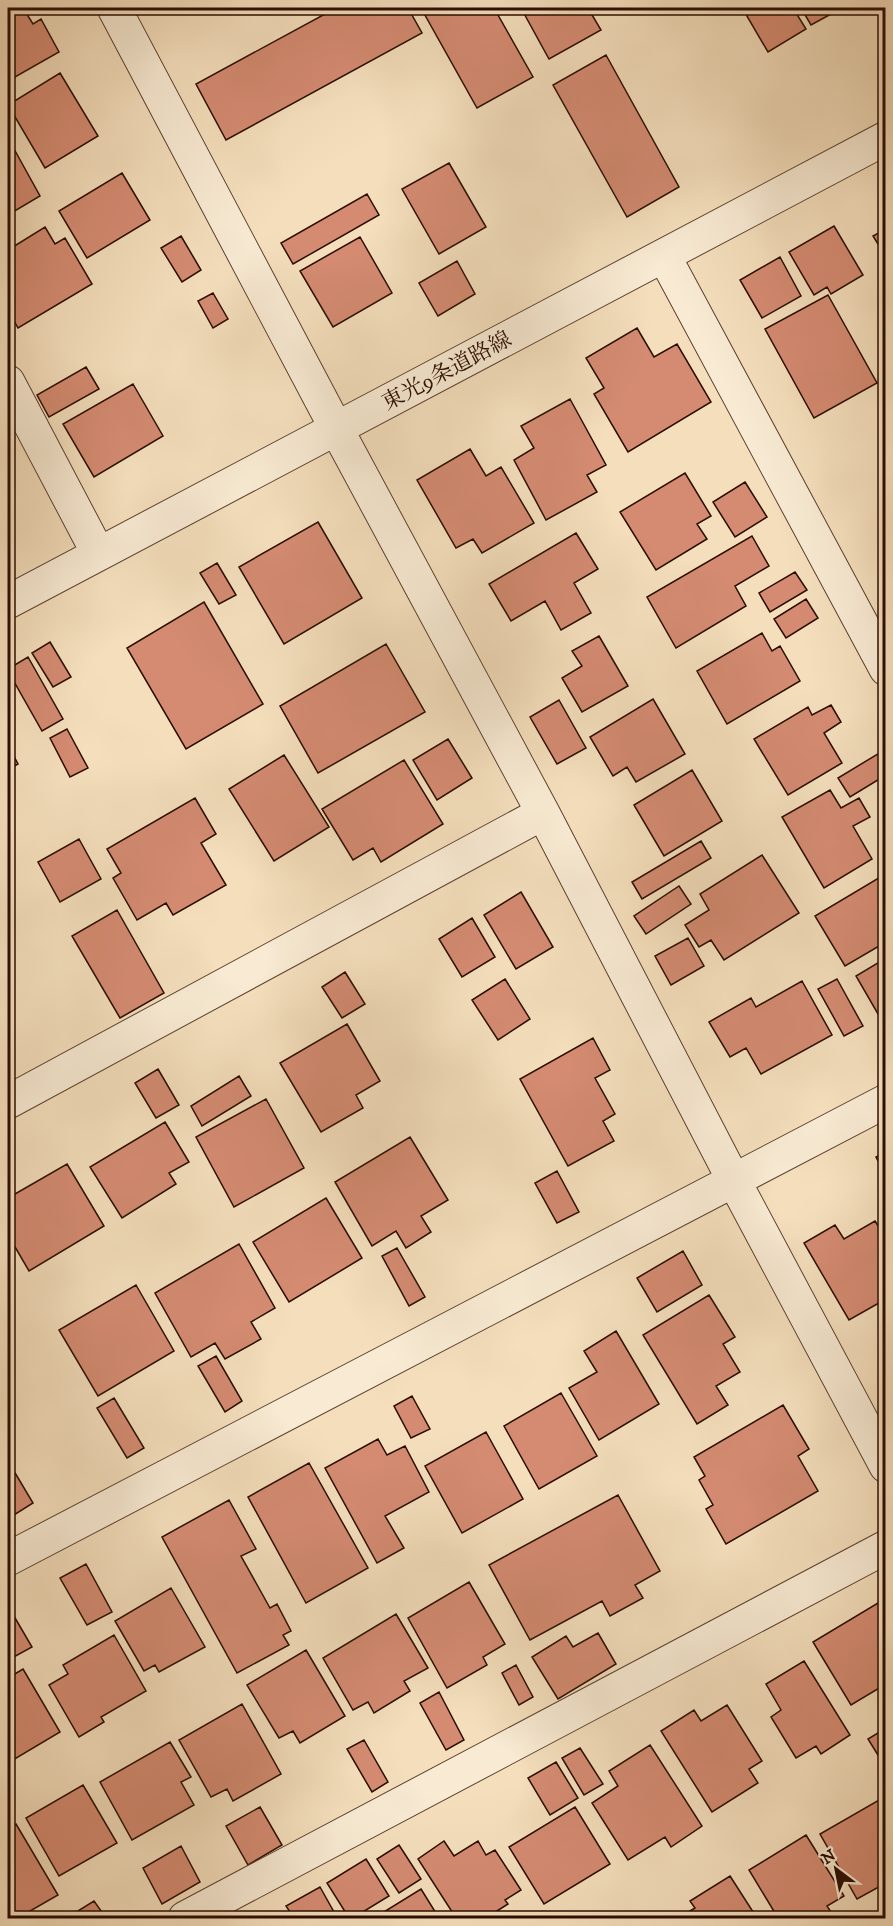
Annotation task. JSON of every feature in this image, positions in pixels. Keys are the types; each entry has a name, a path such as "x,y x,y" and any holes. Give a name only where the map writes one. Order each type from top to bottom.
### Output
{"street":[{"path":"114,8 543,813 885,1466"},
{"name":"東光9条道路線","path":"8,602 885,138"},
{"path":"664,255 885,669"},
{"path":"8,382 98,553"},
{"path":"8,1102 543,813"},
{"path":"8,1559 885,1101"},
{"path":"185,1918 885,1547"}],"building":[{"path":"23,8 33,24 41,19 59,52 8,81 8,17"},
{"path":"336,8 408,8 422,33 226,140 196,84"},
{"path":"421,8 494,8 533,77 477,108"},
{"path":"521,8 588,8 601,30 549,59"},
{"path":"750,8 793,8 806,29 768,52 744,11"},
{"path":"801,8 842,8 811,25"},
{"path":"606,55 679,187 627,217 553,85"},
{"path":"60,73 98,136 45,168 8,105"},
{"path":"8,138 40,196 8,215"},
{"path":"449,163 486,227 439,254 402,189"},
{"path":"122,173 150,220 87,258 59,211"},
{"path":"367,194 379,215 293,264 281,243"},
{"path":"834,226 863,275 831,294 827,287 814,295 789,252"},
{"path":"45,227 55,244 65,238 92,284 18,328 8,310 8,250"},
{"path":"886,229 886,257 873,236"},
{"path":"181,236 201,270 182,282 161,248"},
{"path":"360,237 392,293 333,327 300,271"},
{"path":"780,257 801,296 762,318 740,280"},
{"path":"457,261 475,294 438,316 419,283"},
{"path":"213,293 228,319 213,328 198,301"},
{"path":"828,295 877,383 814,418 765,329"},
{"path":"637,328 654,357 677,344 711,402 628,452 594,394 604,388 586,358"},
{"path":"86,367 99,389 49,417 37,395"},
{"path":"133,384 163,436 94,477 63,424"},
{"path":"570,399 606,465 587,475 597,492 546,520 514,460 534,448 521,426"},
{"path":"470,449 486,476 501,467 534,523 482,553 473,539 456,548 417,480"},
{"path":"685,473 711,516 697,524 707,539 656,570 620,512"},
{"path":"745,482 767,517 735,537 713,502"},
{"path":"318,522 362,598 284,644 239,567"},
{"path":"576,533 598,569 574,583 591,613 561,630 545,601 511,621 489,584"},
{"path":"752,536 769,566 735,586 746,606 676,648 647,597"},
{"path":"217,563 236,595 219,604 200,573"},
{"path":"795,572 807,590 770,612 759,593"},
{"path":"806,599 818,618 786,638 774,619"},
{"path":"204,602 263,704 186,749 127,648"},
{"path":"762,633 772,651 780,646 800,681 727,724 697,671"},
{"path":"599,636 628,686 582,712 562,678 582,666 572,651"},
{"path":"50,642 71,677 53,687 32,653"},
{"path":"386,644 425,712 318,773 280,706"},
{"path":"28,657 63,719 42,731 8,671"},
{"path":"653,699 685,754 636,782 627,767 613,776 590,737"},
{"path":"559,700 586,748 557,764 530,717"},
{"path":"831,705 841,722 824,733 842,763 788,795 754,739 808,707 812,715"},
{"path":"67,729 88,768 70,777 50,738"},
{"path":"448,739 472,778 437,800 413,760"},
{"path":"8,745 18,764 8,770"},
{"path":"886,749 886,775 850,797 838,778"},
{"path":"284,755 329,827 274,861 229,789"},
{"path":"404,760 443,824 381,862 373,848 353,860 322,809"},
{"path":"692,770 722,821 664,856 634,805"},
{"path":"830,790 841,808 859,798 870,817 853,826 872,859 824,888 782,817"},
{"path":"195,798 216,834 201,843 226,885 173,915 166,903 137,920 113,878 121,873 107,849"},
{"path":"79,839 101,879 60,902 38,862"},
{"path":"701,841 711,858 642,899 632,882"},
{"path":"762,855 799,913 724,960 711,940 699,947 685,925 709,910 700,894"},
{"path":"882,876 886,883 886,920 882,922 886,927 886,942 845,966 815,916"},
{"path":"679,886 691,904 646,934 634,916"},
{"path":"521,892 553,947 516,969 484,915"},
{"path":"117,910 164,993 120,1018 72,936"},
{"path":"472,918 495,957 462,977 439,939"},
{"path":"688,938 704,966 671,985 655,956"},
{"path":"886,958 886,1010 878,1014 856,976"},
{"path":"345,972 365,1004 342,1018 322,987"},
{"path":"505,979 530,1019 498,1040 472,1000"},
{"path":"837,979 863,1026 844,1036 818,989"},
{"path":"802,981 832,1035 761,1074 746,1048 730,1057 709,1022 751,998 756,1007"},
{"path":"347,1024 380,1081 356,1095 363,1108 321,1132 280,1063"},
{"path":"593,1038 610,1070 595,1078 615,1114 603,1121 614,1141 568,1166 520,1079"},
{"path":"158,1069 179,1105 156,1118 135,1083"},
{"path":"239,1076 251,1096 202,1126 191,1106"},
{"path":"266,1099 304,1168 234,1207 196,1137"},
{"path":"165,1122 189,1162 169,1173 176,1184 122,1218 90,1167"},
{"path":"410,1137 448,1200 421,1216 431,1232 406,1248 396,1231 372,1246 335,1182"},
{"path":"886,1152 886,1176 876,1157"},
{"path":"67,1164 104,1226 29,1271 8,1235 8,1198"},
{"path":"557,1171 579,1212 557,1223 535,1183"},
{"path":"326,1198 362,1258 289,1302 253,1242"},
{"path":"875,1221 886,1238 886,1299 849,1320 804,1243 835,1225 844,1239"},
{"path":"239,1244 275,1308 251,1322 261,1339 225,1359 215,1343 191,1357 155,1293"},
{"path":"397,1248 425,1297 409,1306 382,1256"},
{"path":"683,1251 702,1285 657,1312 637,1278"},
{"path":"136,1285 174,1351 98,1396 59,1330"},
{"path":"709,1295 735,1337 723,1344 740,1372 716,1386 728,1405 697,1424 643,1335"},
{"path":"616,1331 659,1404 599,1440 569,1388 597,1372 584,1351"},
{"path":"216,1356 242,1401 225,1412 198,1366"},
{"path":"561,1393 597,1456 539,1489 504,1426"},
{"path":"412,1396 430,1429 411,1438 394,1406"},
{"path":"114,1398 144,1448 127,1458 97,1408"},
{"path":"783,1405 809,1449 798,1456 818,1491 726,1544 706,1509 713,1505 699,1480 705,1476 694,1457"},
{"path":"486,1432 523,1499 462,1533 425,1466"},
{"path":"378,1439 387,1455 405,1446 429,1492 385,1516 404,1548 377,1563 325,1468"},
{"path":"8,1461 33,1503 14,1515 8,1505"},
{"path":"309,1463 368,1568 306,1603 248,1497"},
{"path":"618,1495 660,1571 635,1585 643,1598 610,1616 602,1601 530,1640 489,1565"},
{"path":"229,1500 256,1549 241,1556 270,1608 277,1604 291,1631 283,1635 289,1645 237,1673 162,1537"},
{"path":"86,1564 112,1612 87,1625 60,1578"},
{"path":"469,1582 505,1644 483,1657 487,1665 447,1688 408,1618"},
{"path":"171,1588 205,1647 159,1672 155,1665 144,1671 115,1621"},
{"path":"883,1600 886,1604 886,1684 851,1705 813,1642"},
{"path":"11,1611 32,1647 12,1658 8,1649 8,1613"},
{"path":"396,1614 428,1668 404,1681 410,1691 374,1713 368,1702 353,1710 323,1658"},
{"path":"598,1633 616,1664 558,1699 532,1657 566,1636 573,1647"},
{"path":"114,1635 146,1691 101,1717 104,1722 79,1737 49,1685 68,1674 63,1665"},
{"path":"306,1650 345,1716 300,1743 293,1731 279,1738 247,1685"},
{"path":"804,1661 850,1735 821,1754 816,1746 796,1758 771,1717 781,1710 766,1684"},
{"path":"516,1665 533,1697 519,1705 502,1673"},
{"path":"23,1669 60,1732 8,1763 8,1678"},
{"path":"439,1692 464,1740 446,1750 420,1703"},
{"path":"242,1704 281,1774 233,1801 227,1789 211,1797 179,1740"},
{"path":"727,1705 762,1761 749,1769 758,1783 712,1812 661,1731 694,1710 701,1721"},
{"path":"886,1728 886,1768 868,1739"},
{"path":"364,1740 388,1782 372,1792 347,1749"},
{"path":"170,1742 191,1777 181,1782 194,1805 132,1840 100,1782"},
{"path":"650,1745 702,1826 671,1847 665,1837 628,1860 592,1803 618,1786 609,1771"},
{"path":"580,1748 603,1784 584,1795 562,1758"},
{"path":"556,1762 578,1798 550,1815 528,1778"},
{"path":"83,1785 117,1843 59,1876 26,1818"},
{"path":"886,1796 886,1883 857,1899 820,1834"},
{"path":"260,1807 282,1845 248,1865 226,1826"},
{"path":"575,1807 610,1864 544,1904 509,1847"},
{"path":"16,1824 58,1895 18,1918 8,1918 8,1828"},
{"path":"806,1835 844,1896 827,1906 835,1918 778,1918 749,1870"},
{"path":"444,1841 454,1856 478,1841 486,1855 495,1850 521,1890 505,1900 508,1904 486,1918 456,1918 418,1859"},
{"path":"399,1845 421,1879 399,1893 377,1859"},
{"path":"181,1846 200,1882 162,1904 143,1868"},
{"path":"366,1859 389,1896 353,1918 349,1918 327,1883"},
{"path":"730,1876 757,1918 678,1918 695,1908 690,1901"},
{"path":"320,1887 334,1912 323,1918 294,1918 286,1906"},
{"path":"421,1889 439,1918 374,1918"},
{"path":"94,1901 106,1918 76,1918 73,1914"}]}
